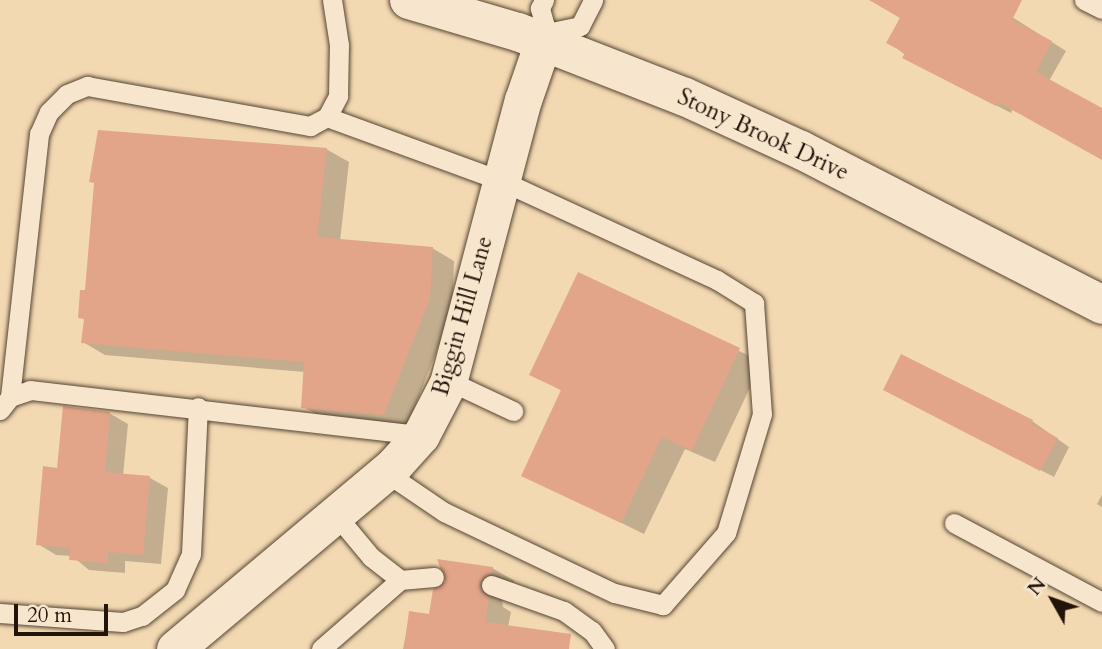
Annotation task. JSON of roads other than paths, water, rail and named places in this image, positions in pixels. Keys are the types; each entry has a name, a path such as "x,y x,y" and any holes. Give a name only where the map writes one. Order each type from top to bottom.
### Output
{"street":[{"name":"Stony Brook Drive","path":"409,0 545,37 685,97 801,150 1102,305"},
{"name":"Biggin Hill Lane","path":"175,649 336,515 385,472 421,435 449,381 502,181 545,37"}],"lane":[{"path":"5,404 39,134 48,112 67,94 87,86 310,126 327,117 338,96 340,67 332,0"},
{"path":"544,0 540,8 545,37 580,26 593,0"},
{"path":"1084,0 1102,9"},
{"path":"327,117 502,181 717,280 754,303 762,414 726,533 663,605 614,593 468,524 385,472"},
{"path":"449,381 513,411"},
{"path":"5,404 30,390 198,407 421,435"},
{"path":"0,613 123,622 142,616 175,590 191,554 198,407"},
{"path":"336,515 371,556 400,580"},
{"path":"954,523 1102,602"},
{"path":"321,649 400,580 434,577"},
{"path":"491,584 564,611 592,631 605,649"}]}
